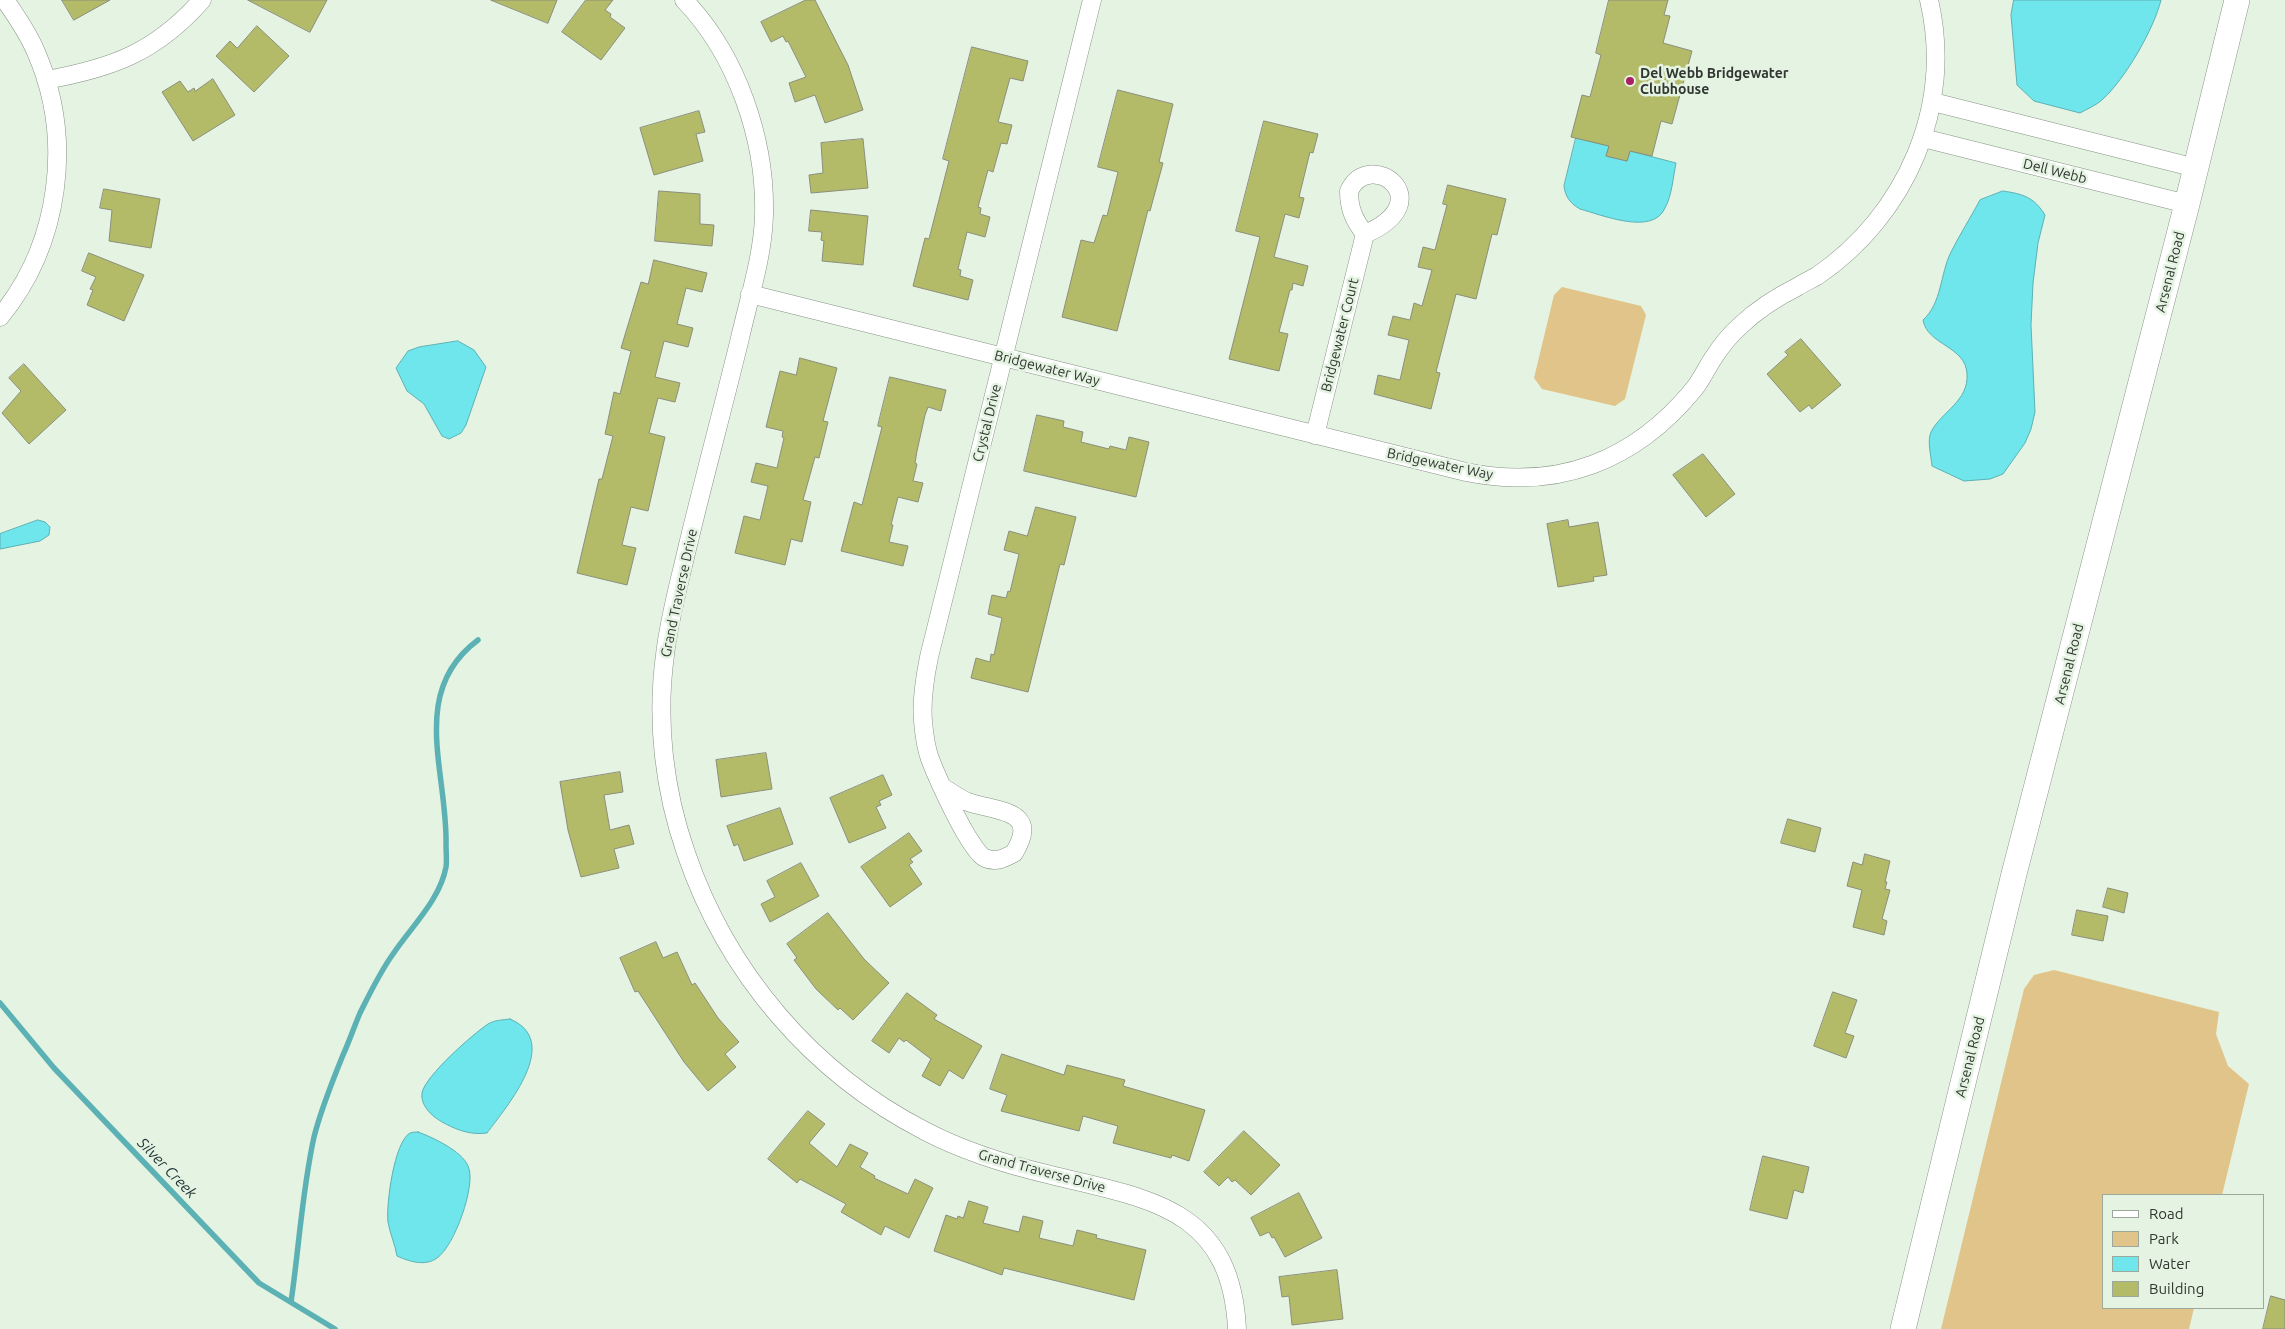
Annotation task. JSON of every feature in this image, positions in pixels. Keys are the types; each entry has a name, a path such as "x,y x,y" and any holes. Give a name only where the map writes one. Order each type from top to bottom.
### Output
{"street":[{"path":"3,308 34,265 56,190 57,147 54,117 46,80 27,33 5,0"},
{"path":"46,80 111,65 137,53 162,39 185,19 202,0"},
{"name":"Grand Traverse Drive","path":"684,0 711,34 737,83 757,144 763,179 764,214 758,259 750,294 670,623 662,690 664,757 676,822 696,880 718,929 748,979 787,1026 831,1068 890,1111 924,1131 984,1156 1148,1200 1167,1208 1189,1222 1198,1230 1223,1264 1233,1293 1237,1329"},
{"name":"Crystal Drive","path":"944,788 966,802 1005,810 1016,816 1021,823 1023,833 1014,853 996,861 985,858 978,853 969,841 944,788 930,757 923,721 924,685 929,657 1092,0"},
{"name":"Bridgewater Way","path":"750,294 1314,435 1488,476 1530,477 1559,474 1590,467 1627,449 1658,427 1688,397 1715,354 1740,326 1769,304 1815,277 1853,248 1878,220 1898,190 1923,138 1933,102 1935,40 1929,0"},
{"name":"Arsenal Road","path":"1903,1329 2014,874 2187,204 2237,0"},
{"path":"1933,102 2196,168"},
{"name":"Dell Webb","path":"1923,138 2187,204"},
{"name":"Bridgewater Court","path":"1314,435 1365,234"}],"green space":[{"path":"1562,287 1641,306 1646,315 1625,399 1615,406 1542,389 1534,378 1554,295"},
{"path":"2054,970 2219,1012 2216,1034 2228,1066 2249,1084 2222,1194 2102,1194 2102,1309 2194,1309 2189,1329 1941,1329 2024,989 2034,975"}],"water":[{"path":"2014,0 2161,0 2152,25 2129,67 2101,101 2080,113 2034,101 2017,85 2011,15"},
{"path":"1576,138 1609,146 1606,156 1627,161 1630,151 1676,163 1669,198 1659,216 1650,221 1639,222 1613,219 1580,209 1571,202 1567,197 1564,186"},
{"path":"2003,191 2027,197 2037,204 2045,215 2038,243 2033,283 2031,325 2035,412 2025,443 2003,474 1990,479 1964,481 1932,466 1929,440 1935,425 1954,406 1964,392 1967,374 1965,365 1954,351 1931,335 1923,320 1934,305 1951,252 1980,200"},
{"path":"458,341 474,350 486,367 466,425 461,433 449,439 442,436 424,404 407,391 396,368 408,351 419,347"},
{"path":"38,520 45,522 50,527 49,535 40,541 0,549 0,534"},
{"path":"510,1019 525,1029 532,1042 531,1058 526,1074 506,1107 487,1133 466,1132 437,1119 426,1108 422,1098 422,1093 431,1076 461,1046 488,1024"},
{"path":"418,1132 438,1141 460,1155 468,1166 470,1175 467,1200 457,1229 450,1242 444,1252 437,1258 422,1263 397,1256 388,1222 390,1189 395,1161 404,1139 410,1133"}],"building":[{"path":"62,0 110,0 74,20"},
{"path":"248,0 327,0 310,32"},
{"path":"491,0 557,0 548,23"},
{"path":"586,0 613,0 605,10 611,14 610,17 625,28 601,60 562,32"},
{"path":"806,0 815,0 848,65 863,110 825,123 815,95 795,102 789,83 806,77 788,41 786,42 783,36 771,42 761,22"},
{"name":"Del Webb Bridgewater Clubhouse","path":"1609,0 1668,0 1664,15 1670,16 1663,43 1692,51 1672,124 1661,121 1652,156 1630,151 1627,161 1606,156 1609,146 1571,137 1582,95 1590,97 1601,55 1596,53"},
{"path":"257,26 289,56 254,92 216,56 230,41 237,48"},
{"path":"972,47 1028,61 1023,81 1010,78 998,122 1012,125 1007,144 1001,143 993,172 988,170 978,207 981,208 980,214 990,217 985,237 967,232 958,269 961,270 960,276 973,280 968,300 913,286 925,238 929,239 949,161 943,159"},
{"path":"213,79 235,115 193,141 162,92 180,81 188,92 194,88 195,91"},
{"path":"1118,90 1173,104 1159,162 1163,163 1150,211 1148,210 1117,331 1062,317 1081,240 1094,243 1103,215 1107,216 1118,172 1098,167"},
{"path":"699,111 705,132 696,134 703,161 654,175 640,128"},
{"path":"1264,121 1318,134 1313,153 1310,152 1299,197 1304,198 1299,218 1285,214 1274,257 1308,266 1303,286 1293,283 1292,290 1290,290 1279,332 1288,334 1279,371 1229,359 1260,237 1236,231"},
{"path":"863,139 868,188 811,193 809,175 823,173 821,143"},
{"path":"1448,185 1506,199 1497,235 1492,234 1476,299 1456,294 1436,372 1440,373 1431,409 1374,394 1378,375 1400,380 1409,340 1388,335 1393,316 1410,320 1414,303 1422,306 1432,270 1418,267 1423,247 1435,250 1447,205 1443,204"},
{"path":"104,189 160,199 151,248 109,241 112,210 100,208"},
{"path":"659,191 700,194 700,224 714,225 712,246 655,241"},
{"path":"811,210 868,216 863,265 822,261 824,241 821,240 822,232 809,231"},
{"path":"89,253 144,275 124,321 87,305 93,290 90,289 96,277 82,271"},
{"path":"654,260 707,273 702,292 686,288 677,324 693,328 688,347 664,341 655,377 680,383 675,402 658,398 649,433 665,437 648,511 631,507 622,545 636,548 627,585 577,573 599,479 602,479 613,436 605,434 614,392 620,394 631,351 621,348 641,282 648,284"},
{"path":"1801,339 1841,385 1812,409 1809,405 1800,412 1767,374 1788,355 1785,352"},
{"path":"800,358 837,368 823,421 828,422 819,458 815,457 803,500 811,502 802,542 791,539 785,565 735,553 744,516 760,520 768,486 751,482 756,463 777,468 784,438 782,437 783,431 766,427 780,371 796,375"},
{"path":"24,364 66,410 29,444 2,413 21,391 9,378"},
{"path":"890,377 946,390 941,411 928,407 925,415 913,481 923,483 918,502 898,497 891,525 893,525 889,542 908,546 903,566 841,551 854,502 862,505 882,427 878,426"},
{"path":"1037,415 1064,421 1063,427 1083,432 1081,442 1109,449 1110,446 1126,450 1129,437 1149,442 1136,497 1024,471"},
{"path":"1703,454 1735,494 1706,517 1673,475"},
{"path":"1036,507 1076,517 1064,565 1060,564 1028,692 971,678 976,658 990,662 991,654 994,655 1002,618 988,614 992,595 1006,598 1008,591 1010,592 1019,554 1004,550 1009,531 1027,536"},
{"path":"1568,520 1569,527 1598,522 1607,575 1593,577 1594,581 1558,587 1547,524"},
{"path":"766,753 772,789 721,797 716,760"},
{"path":"620,772 623,792 604,795 610,830 629,825 634,844 614,849 619,868 581,877 568,830 560,782"},
{"path":"883,775 892,795 879,801 881,805 876,807 886,828 849,843 830,798"},
{"path":"780,808 793,844 744,861 738,844 734,846 727,826"},
{"path":"1788,819 1821,828 1815,852 1781,843"},
{"path":"909,833 922,851 910,859 913,862 909,865 922,884 890,907 861,867"},
{"path":"1865,854 1890,861 1885,889 1890,890 1882,919 1887,921 1884,935 1853,927 1862,890 1847,886 1853,862 1862,865"},
{"path":"801,863 819,896 770,922 761,904 775,897 767,881"},
{"path":"2108,888 2128,893 2124,913 2103,907"},
{"path":"2077,910 2108,916 2103,941 2072,935"},
{"path":"828,913 864,959 889,983 853,1020 840,1008 838,1010 816,989 794,960 797,958 787,944"},
{"path":"656,942 663,958 677,952 692,985 695,983 718,1018 739,1042 725,1054 736,1067 708,1091 684,1062 638,991 635,992 620,958"},
{"path":"1833,992 1857,1000 1845,1033 1854,1036 1846,1058 1814,1046"},
{"path":"907,993 937,1015 934,1019 982,1046 963,1079 949,1070 940,1086 922,1076 931,1059 906,1040 904,1042 899,1038 889,1053 872,1041"},
{"path":"1002,1054 1064,1075 1067,1065 1125,1080 1123,1086 1205,1110 1189,1161 1172,1155 1171,1158 1113,1143 1118,1126 1083,1116 1079,1131 1001,1111 1007,1095 990,1089"},
{"path":"808,1111 825,1124 809,1143 837,1167 850,1144 868,1153 860,1167 875,1176 874,1178 908,1194 915,1179 933,1188 909,1238 885,1226 881,1235 841,1212 846,1204 800,1179 797,1183 768,1159"},
{"path":"1244,1131 1280,1165 1251,1195 1235,1180 1232,1182 1228,1177 1219,1186 1204,1172"},
{"path":"1763,1156 1809,1167 1803,1193 1794,1190 1787,1219 1750,1210"},
{"path":"1299,1193 1322,1238 1285,1257 1274,1237 1272,1238 1269,1232 1260,1236 1251,1218"},
{"path":"969,1201 988,1207 983,1223 1019,1232 1023,1216 1043,1221 1039,1238 1073,1246 1077,1230 1097,1235 1096,1238 1146,1250 1134,1300 1004,1268 1002,1275 934,1251 946,1215 957,1219 958,1216 963,1218"},
{"path":"1337,1270 1343,1319 1292,1325 1289,1296 1282,1297 1279,1277"},
{"path":"2271,1296 2285,1300 2285,1329 2263,1329"}],"waterway":[{"path":"291,1302 310,1157 314,1137 327,1096 360,1013 375,983 393,954 424,913 443,879 446,867 445,818 436,735 438,709 444,684 457,661 478,640"},
{"name":"Silver Creek","path":"0,1003 54,1068 259,1283 335,1329"}],"place":[{"name":"Del Webb Bridgewater Clubhouse","path":"1630,81"}]}
